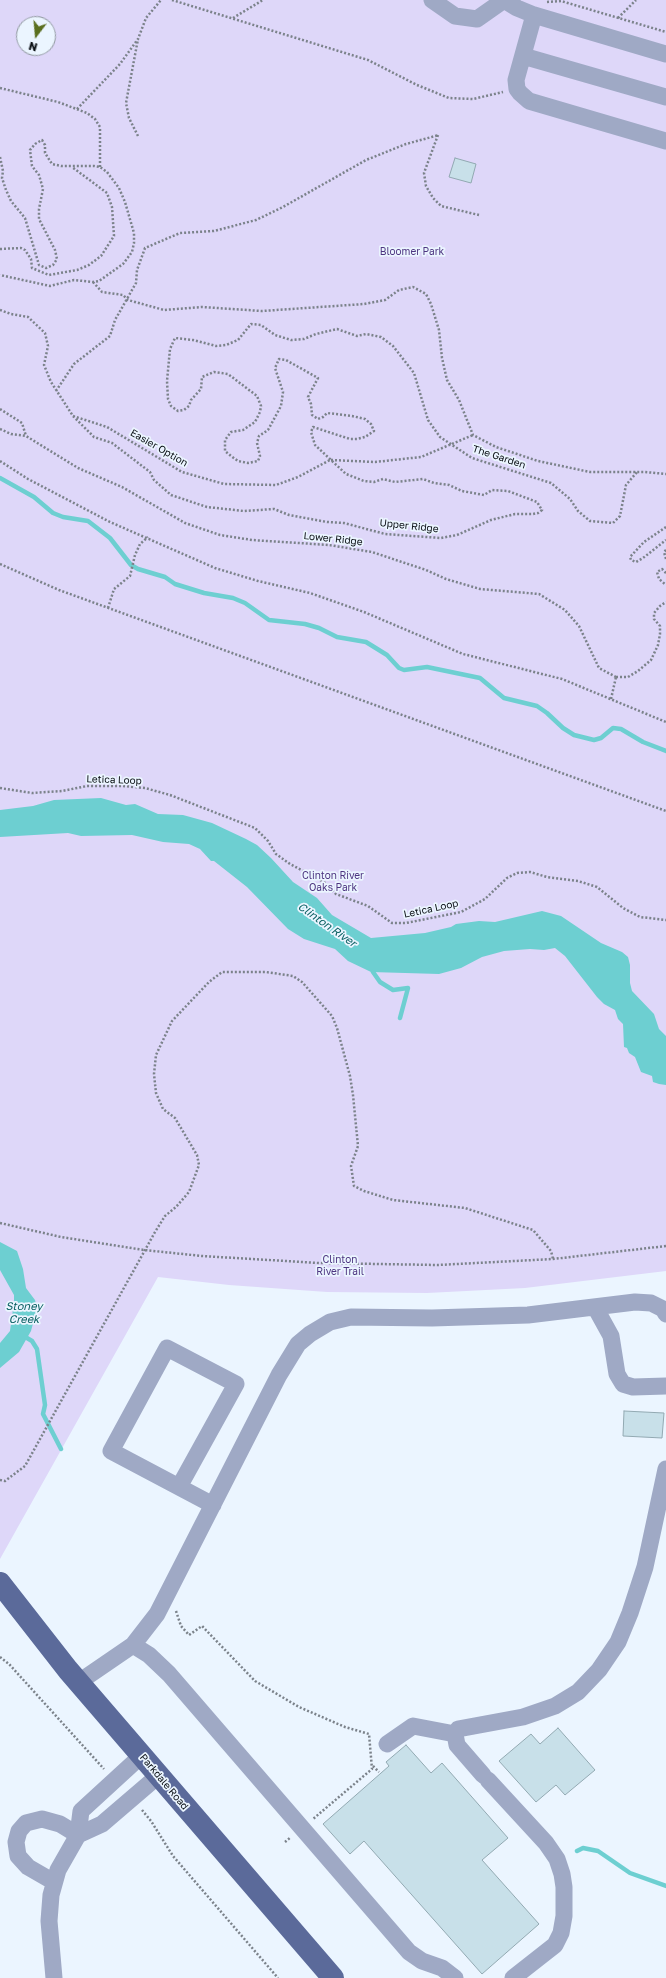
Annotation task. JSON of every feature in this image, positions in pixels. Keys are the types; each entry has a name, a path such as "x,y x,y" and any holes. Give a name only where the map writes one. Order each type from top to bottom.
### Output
{"main road":[{"name":"Parkdale Road","path":"0,1583 79,1682 141,1756 333,1978"}],"street":[{"path":"432,0 455,16 477,19 504,0 517,8 538,8 666,54"},
{"path":"538,8 516,80 517,89 530,101 666,141"},
{"path":"523,56 666,97"},
{"path":"79,1682 133,1645 157,1614 246,1437 289,1358 298,1344 310,1334 330,1322 351,1317 432,1318 528,1315 635,1302 651,1303 665,1311"},
{"path":"595,1307 612,1336 617,1374 623,1384 633,1387 666,1386"},
{"path":"179,1487 236,1384 167,1348 111,1451 179,1487 213,1505"},
{"path":"455,1734 458,1730 522,1717 555,1706 578,1692 599,1670 618,1642 630,1613 645,1567 666,1470"},
{"path":"133,1645 150,1655 169,1674 409,1952 422,1961 442,1968 455,1978"},
{"path":"388,1744 413,1726 455,1734"},
{"path":"455,1734 457,1745 546,1843 557,1859 562,1874 564,1887 564,1916 561,1933 555,1945 513,1978"},
{"path":"54,1978 49,1922 54,1882 67,1852 78,1835 81,1811 141,1756"},
{"path":"78,1835 102,1824 158,1776"},
{"path":"54,1882 28,1868 18,1856 16,1842 20,1831 26,1823 42,1819 60,1824 78,1835"}],"path":[{"path":"138,136 129,118 126,103 138,39 146,18 161,0"},
{"path":"172,0 368,60 417,85 449,98 473,99 517,89"},
{"path":"233,18 263,0"},
{"path":"618,18 636,0"},
{"path":"538,8 561,1 666,32"},
{"path":"77,109 120,64 138,39"},
{"path":"0,88 58,102 87,113 95,119 100,127 100,167 119,188 125,202 134,234 132,252 123,264 104,278 93,282 74,280 50,286 0,275"},
{"path":"56,391 74,364 110,336 115,320 128,300 131,290 136,283 137,270 145,248 180,232 214,231 256,220 283,207 366,160 406,144 438,135 424,174 426,186 433,198 441,206 479,215"},
{"path":"0,157 3,170 2,178 6,190 11,201 25,218 33,240 36,258 40,265 46,268 53,265 57,259 55,250 39,219 39,208 43,189 39,176 32,166 30,150 35,144 42,140 45,145 45,153 52,164 100,167"},
{"path":"0,249 21,248 25,250 31,259 32,268 49,275 77,270 89,265 100,256 114,236 112,207 106,193 72,166"},
{"path":"93,282 102,292 123,295 128,300 164,310 202,307 262,310 364,304 385,300 399,290 413,286 426,294 431,304 438,330 447,380 459,400 474,434 496,447 538,461 590,472 637,472 666,474"},
{"path":"0,310 28,317 45,333 48,346 44,365 56,391 73,416"},
{"name":"The Garden","path":"330,460 315,445 311,438 313,427 350,439 365,437 374,431 371,424 365,419 352,416 327,413 318,419 312,415 311,404 308,397 318,378 286,360 279,359 275,368 283,392 281,406 268,430 259,436 257,443 260,456 258,461 248,463 238,461 231,456 225,451 225,440 231,432 243,430 255,422 261,406 257,396 228,374 214,372 202,377 201,389 191,400 189,406 184,410 178,411 170,406 168,399 167,372 170,348 175,338 193,340 216,346 226,345 238,340 251,324 261,325 275,335 291,340 304,339 316,334 337,330 357,336 366,334 381,337 393,346 414,373 428,420 440,437 472,458 551,482 570,499 578,511 590,521 613,523 620,516 626,485 637,472"},
{"path":"0,408 22,423 26,436 11,434 0,429"},
{"name":"Easier Option","path":"73,416 107,427 182,472 224,484 276,485 298,478 330,460"},
{"name":"Upper Ridge","path":"73,416 94,437 112,443 150,472 154,480 171,494 207,507 244,511 274,509 288,515 327,522 344,523 385,534 441,538 457,535 491,520 515,514 538,514 542,510 537,502 508,491 492,490 484,495 462,491 449,485 434,483 424,479 395,482 383,479 374,482 364,481 346,474 330,460"},
{"path":"330,460 375,462 421,457 474,434"},
{"name":"Lower Ridge","path":"26,436 78,468 122,487 186,523 220,535 252,540 329,545 372,552 426,570 446,579 480,589 539,594 565,610 579,626 599,668 616,678"},
{"path":"0,461 28,479 110,522 215,568 258,581 310,593 364,612 463,654 562,679 666,722"},
{"path":"666,527 644,542 630,556 631,560 636,562 666,540"},
{"path":"108,608 114,589 130,576 135,555 140,544 148,538"},
{"path":"666,550 664,552 666,559"},
{"path":"0,564 59,590 666,811"},
{"path":"666,573 662,570 657,572 659,579 666,585"},
{"path":"611,699 616,678 628,677 651,660 658,645 660,634 660,626 654,619 654,613 666,602"},
{"name":"Letica Loop","path":"0,788 32,793 62,791 87,786 123,786 145,788 170,795 255,828 268,841 276,854 290,864 324,882 336,894 368,906 392,923 406,923 461,912 485,899 507,878 517,873 530,872 547,877 578,881 597,887 623,908 640,917 666,920"},
{"path":"0,1480 5,1481 26,1466 144,1250 165,1216 176,1207 189,1192 199,1165 197,1155 176,1118 163,1109 156,1093 154,1074 156,1055 172,1021 208,982 222,972 240,971 293,976 302,982 332,1016 337,1028 350,1076 353,1095 358,1146 351,1166 354,1186 364,1191 393,1200 465,1208 533,1230 551,1251 553,1259"},
{"path":"0,1223 61,1237 144,1250 202,1256 303,1262 430,1265 553,1259 666,1246"},
{"path":"176,1609 176,1616 181,1626 189,1635 202,1626 255,1681 299,1707 345,1728 370,1734 369,1750 373,1766 379,1772"},
{"path":"0,1657 10,1664 114,1780"},
{"path":"285,1842 373,1766"},
{"path":"132,1799 151,1820 173,1856 278,1978"}],"green space":[{"path":"0,0 666,0 666,1271 525,1288 427,1293 327,1292 229,1285 158,1277 0,1559"}],"water":[{"name":"Clinton River","path":"101,798 126,805 135,804 158,814 183,815 212,823 246,839 257,845 293,882 317,898 332,915 371,938 425,933 451,927 456,924 479,921 495,922 542,911 561,916 601,943 622,952 628,957 632,991 654,1014 659,1029 666,1036 666,1085 653,1082 652,1076 641,1072 635,1057 629,1053 627,1048 624,1047 623,1024 618,1019 615,1010 604,1004 597,997 565,956 555,948 544,950 530,949 504,951 482,957 461,968 439,974 371,972 348,961 335,949 304,939 288,929 247,887 214,861 211,861 200,849 189,844 163,842 132,835 81,836 68,833 0,837 0,810 33,806 54,800"},
{"name":"Stoney Creek","path":"0,1242 17,1251 23,1269 26,1288 35,1300 37,1308 31,1331 19,1352 0,1368 0,1343 10,1331 14,1295 0,1270"}],"building":[{"path":"455,158 476,164 471,183 449,177"},
{"path":"624,1411 664,1413 662,1438 623,1436"},
{"path":"558,1728 595,1770 565,1795 556,1785 536,1802 499,1761 531,1734 540,1744"},
{"path":"406,1745 431,1773 442,1763 508,1838 482,1860 539,1924 482,1974 364,1841 350,1854 323,1824 389,1766 386,1762"}],"waterway":[{"path":"0,478 34,497 53,513 63,517 88,521 110,538 131,565 138,569 165,577 175,584 204,593 233,598 245,603 269,620 305,624 319,628 337,637 366,642 387,655 399,668 404,670 427,667 480,678 504,698 537,706 563,728 574,735 594,740 601,738 613,728 621,729 643,742 666,751"},
{"path":"373,972 380,982 393,990 408,988 400,1018"},
{"path":"27,1338 32,1341 37,1349 45,1405 43,1414 61,1449"},
{"path":"577,1851 583,1848 598,1851 630,1873 666,1886"}],"park label":[{"name":"Bloomer Park","path":"412,252"},
{"name":"Clinton River Oaks Park","path":"333,882"},
{"name":"Clinton River Trail","path":"340,1266"}]}
